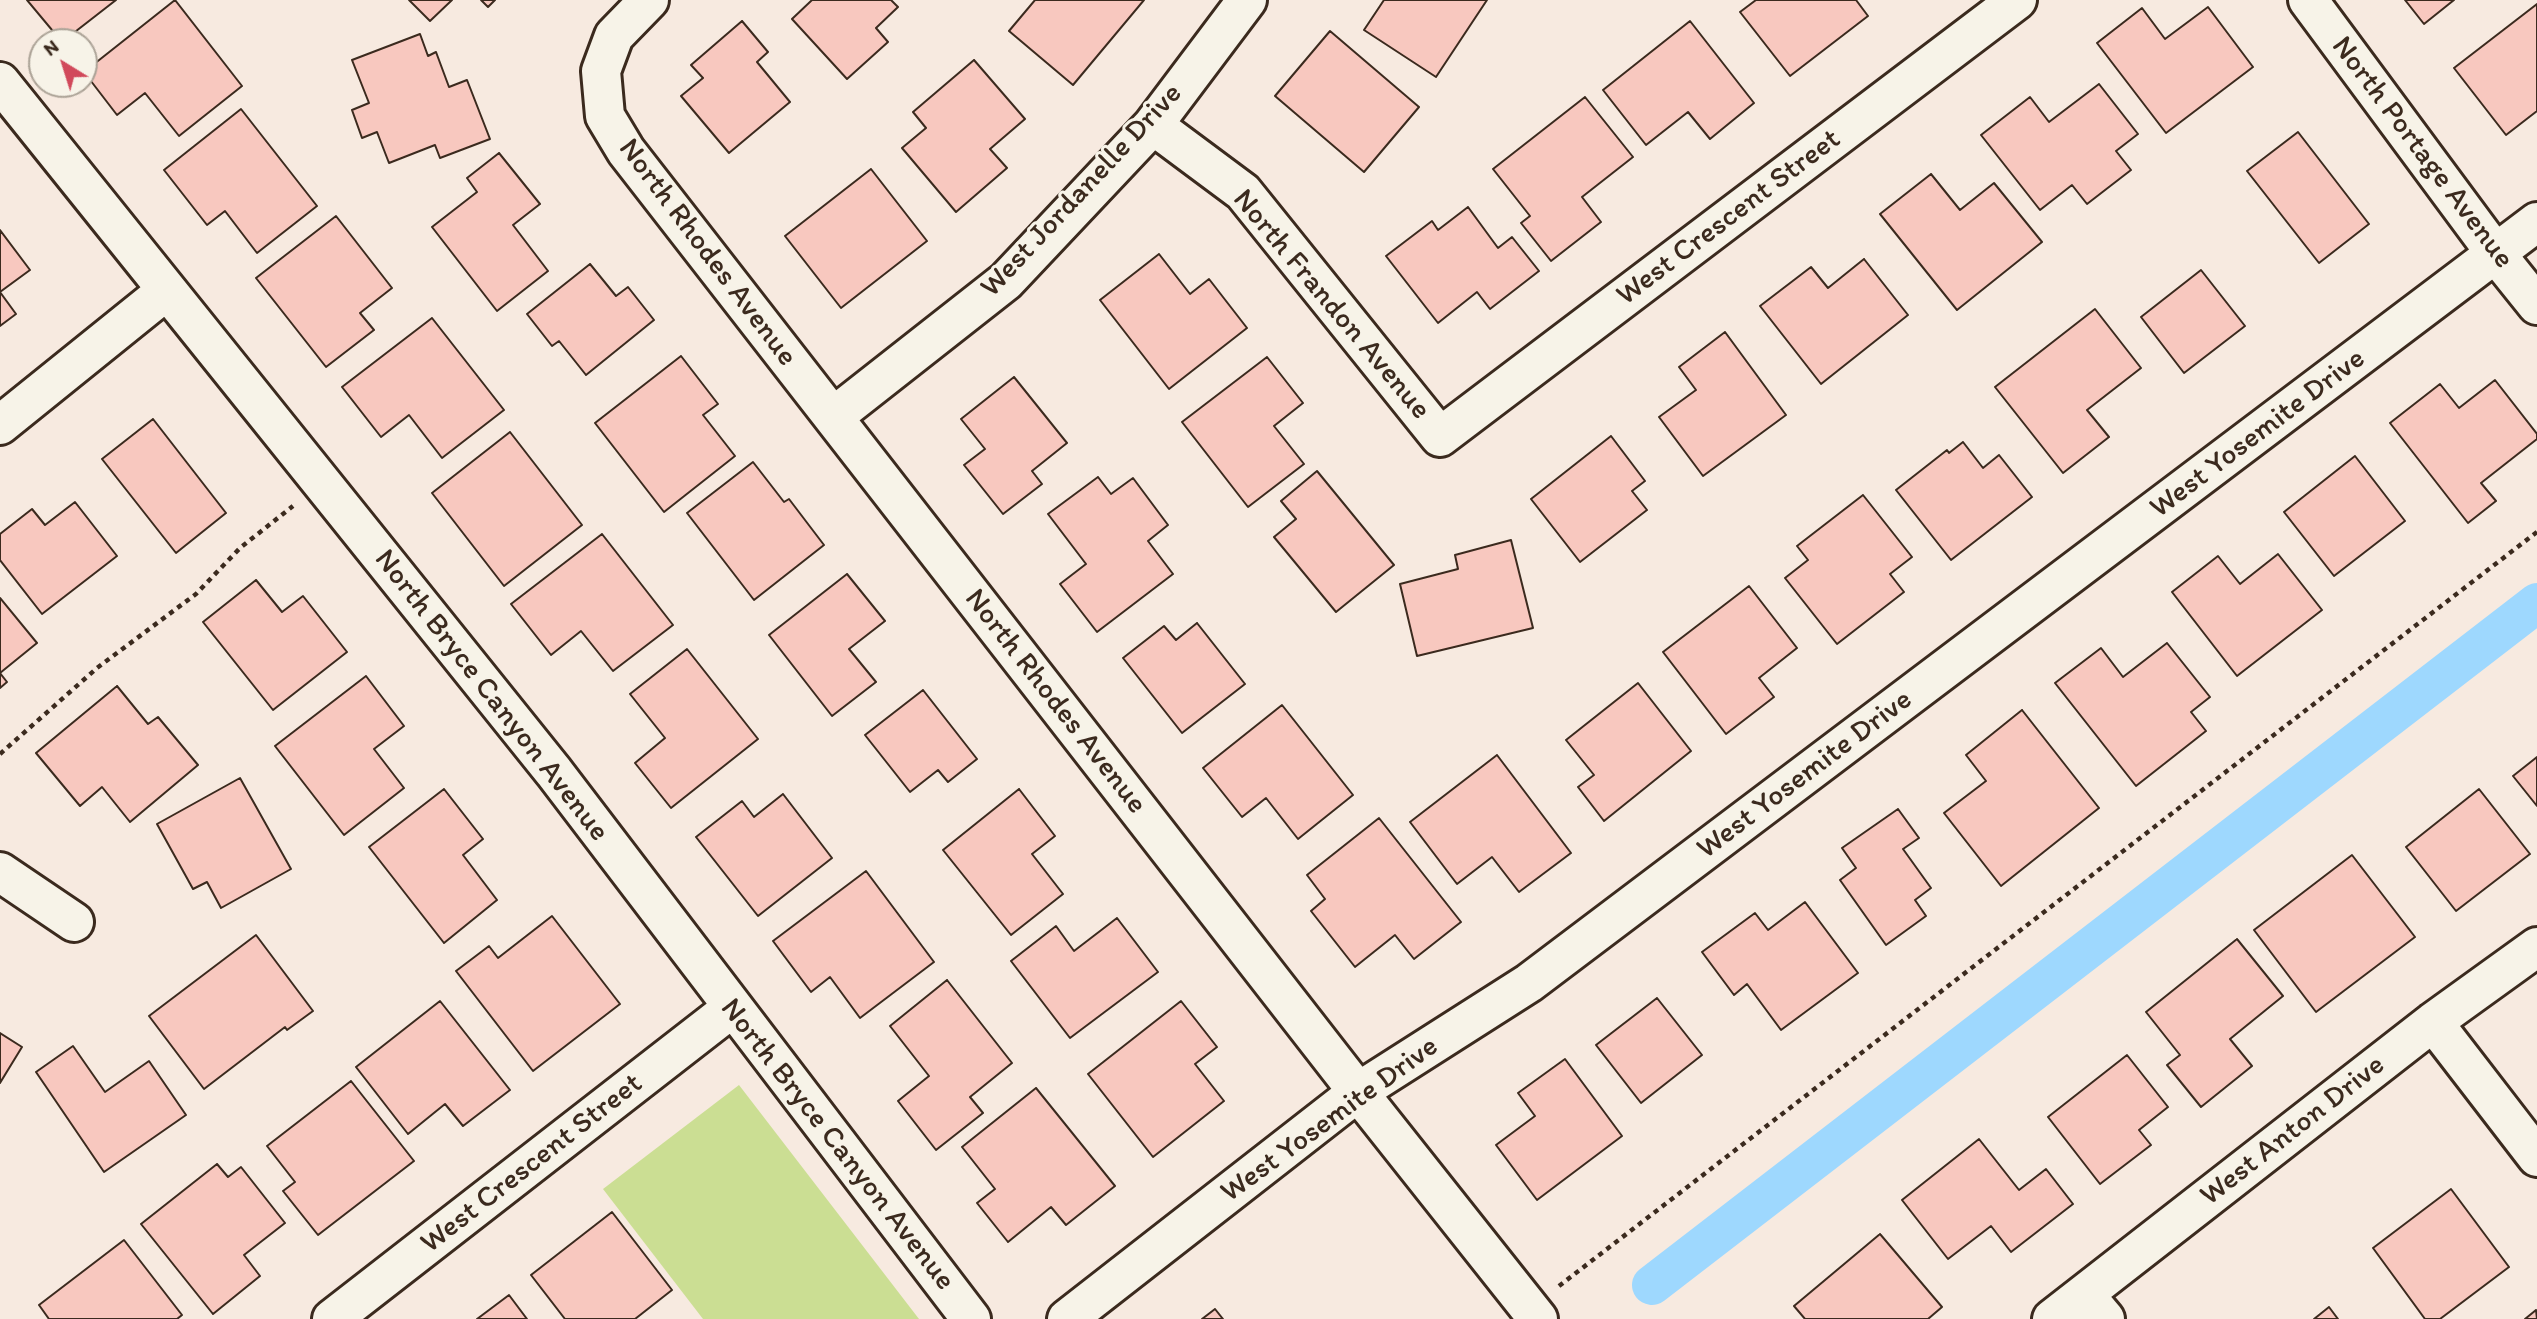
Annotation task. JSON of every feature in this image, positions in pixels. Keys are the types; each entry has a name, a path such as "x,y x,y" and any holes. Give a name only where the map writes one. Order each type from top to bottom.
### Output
{"street":[{"name":"North Rhodes Avenue","path":"649,0 614,36 601,71 605,116 626,151 1358,1092 1534,1314"},
{"name":"West Jordanelle Drive","path":"833,417 1006,281 1153,125 1247,0"},
{"name":"West Crescent Street","path":"1440,437 2017,0"},
{"name":"North Portage Avenue","path":"2308,0 2496,254 2537,305"},
{"name":"North Bryce Canyon Avenue","path":"0,82 554,772 971,1319"},
{"name":"North Frandon Avenue","path":"1153,125 1242,192 1440,437"},
{"name":"West Yosemite Drive","path":"1067,1319 1358,1092 1529,983 2537,222"},
{"path":"0,425 166,291"},
{"path":"0,872 74,922"},
{"name":"West Anton Drive","path":"2052,1319 2095,1306 2433,1021 2537,947"},
{"name":"West Crescent Street","path":"331,1319 732,1008"},
{"path":"2433,1021 2537,1157"}],"path":[{"path":"0,754 97,668 196,594 240,548 321,483"},
{"path":"1534,1314 2537,532"}],"green space":[{"path":"739,1085 919,1319 703,1319 603,1189"}],"building":[{"path":"27,0 116,0 80,28 50,28"},
{"path":"175,0 242,86 179,136 145,93 117,115 98,90 98,61"},
{"path":"409,0 452,0 430,21"},
{"path":"481,0 495,0 488,7"},
{"path":"812,0 891,0 898,7 876,28 888,42 847,79 792,19"},
{"path":"1035,0 1144,0 1073,85 1009,31"},
{"path":"1384,0 1487,0 1436,77 1364,30"},
{"path":"1756,0 1856,0 1868,16 1790,76 1740,12"},
{"path":"2405,0 2454,0 2424,24"},
{"path":"2537,4 2537,111 2506,135 2454,68"},
{"path":"2208,7 2253,67 2166,133 2097,43 2142,8 2165,39"},
{"path":"742,21 768,52 757,62 790,102 729,153 681,96 703,78 691,65"},
{"path":"1690,21 1754,103 1710,139 1688,112 1646,145 1603,90"},
{"path":"1330,31 1419,107 1364,172 1275,96"},
{"path":"420,34 428,56 436,52 449,87 467,80 490,139 440,158 435,145 389,163 377,132 362,138 352,110 369,103 352,60"},
{"path":"974,60 1025,119 990,149 1007,168 956,212 902,148 926,128 913,112"},
{"path":"2099,84 2138,134 2116,151 2131,170 2087,204 2072,185 2040,210 1981,135 2030,97 2049,122"},
{"path":"1585,97 1633,157 1582,197 1601,222 1551,261 1521,223 1530,216 1493,169"},
{"path":"241,109 317,206 257,253 225,211 207,225 164,170"},
{"path":"2298,132 2369,224 2319,263 2247,171"},
{"path":"499,153 540,204 513,225 548,271 497,311 432,227 477,192 467,178"},
{"path":"871,169 927,241 841,308 785,236"},
{"path":"1931,174 1960,210 1994,183 2042,242 1957,310 1880,214"},
{"path":"1468,207 1498,248 1512,237 1539,271 1490,309 1477,292 1438,323 1386,256 1432,221 1438,230"},
{"path":"336,216 392,288 360,313 374,330 326,367 256,278"},
{"path":"0,230 30,270 0,292"},
{"path":"1159,254 1190,294 1209,279 1247,328 1169,389 1100,300"},
{"path":"1864,259 1908,315 1821,384 1760,306 1811,267 1828,288"},
{"path":"590,264 616,296 628,287 654,320 586,375 559,341 552,346 527,314"},
{"path":"2201,270 2245,326 2184,373 2141,317"},
{"path":"0,292 16,314 0,326"},
{"path":"2095,309 2141,368 2087,410 2109,437 2063,473 1995,387"},
{"path":"432,318 504,410 442,458 409,415 381,437 342,387"},
{"path":"1725,332 1786,415 1703,476 1659,417 1696,390 1679,367"},
{"path":"681,356 718,404 703,415 735,456 664,512 595,423"},
{"path":"1267,357 1303,403 1274,426 1304,464 1248,507 1182,422"},
{"path":"1014,377 1067,443 1032,471 1042,484 1003,514 964,465 985,449 961,419"},
{"path":"2495,380 2537,434 2537,439 2481,483 2496,501 2468,523 2390,423 2440,384 2459,408"},
{"path":"153,419 226,513 176,553 102,459"},
{"path":"510,432 582,525 504,586 432,493"},
{"path":"1611,436 1645,481 1632,491 1647,510 1580,562 1531,499"},
{"path":"1963,442 1983,468 1999,455 2032,497 1951,560 1896,490 1947,450 1949,453"},
{"path":"2355,456 2405,521 2334,576 2284,512"},
{"path":"753,462 784,502 789,499 824,545 754,600 687,513"},
{"path":"1317,471 1394,565 1336,612 1274,537 1296,519 1281,501"},
{"path":"1098,477 1111,494 1133,478 1168,525 1148,541 1173,574 1097,632 1060,584 1086,564 1048,514"},
{"path":"1863,495 1912,557 1890,574 1904,592 1837,644 1785,578 1808,560 1797,546"},
{"path":"75,502 117,556 42,614 0,560 0,534 32,509 45,525"},
{"path":"602,534 673,625 613,671 581,631 551,655 511,604"},
{"path":"1511,540 1533,628 1417,656 1400,584 1458,569 1455,555"},
{"path":"2278,554 2322,610 2237,676 2172,592 2218,556 2240,584"},
{"path":"847,574 885,621 849,649 876,682 832,716 769,635"},
{"path":"256,580 282,612 303,596 347,652 273,710 203,622"},
{"path":"1749,586 1797,648 1759,678 1774,697 1726,734 1663,652"},
{"path":"0,598 37,643 0,673"},
{"path":"1197,623 1245,684 1182,733 1123,658 1164,626 1176,640"},
{"path":"2167,643 2210,697 2191,712 2206,731 2136,786 2055,683 2101,648 2123,677"},
{"path":"687,649 758,739 671,808 635,763 665,738 630,694"},
{"path":"0,673 7,682 0,688"},
{"path":"366,676 404,726 374,749 404,788 344,835 275,746"},
{"path":"1638,683 1691,751 1604,821 1578,787 1594,775 1566,740"},
{"path":"117,686 148,724 158,717 198,765 130,822 102,787 80,806 36,753"},
{"path":"923,690 977,759 948,782 938,770 910,792 865,735"},
{"path":"1282,705 1353,795 1298,839 1266,798 1242,817 1203,768"},
{"path":"2022,710 2099,808 2001,886 1944,813 1986,781 1966,755"},
{"path":"1497,755 1571,853 1519,892 1492,857 1457,884 1410,822"},
{"path":"2537,757 2537,806 2513,776"},
{"path":"240,778 291,869 221,908 207,882 193,889 157,824"},
{"path":"444,789 483,839 463,855 497,900 444,943 369,847"},
{"path":"1019,789 1055,836 1032,854 1063,894 1011,935 943,850"},
{"path":"2479,789 2530,854 2456,911 2406,847"},
{"path":"783,794 832,858 758,916 696,837 742,801 754,817"},
{"path":"1898,809 1919,838 1903,849 1931,888 1915,900 1926,916 1886,945 1840,880 1856,868 1842,848"},
{"path":"1379,818 1461,922 1414,959 1395,935 1355,967 1311,911 1325,899 1307,875"},
{"path":"2352,855 2415,937 2316,1012 2254,930"},
{"path":"866,871 934,962 860,1018 830,977 811,992 773,941"},
{"path":"1805,902 1858,973 1781,1030 1747,984 1734,995 1702,952 1755,913 1768,930"},
{"path":"552,916 620,1004 533,1071 456,971 489,946 498,958"},
{"path":"1117,918 1158,972 1070,1038 1011,961 1056,926 1074,951"},
{"path":"256,935 313,1011 287,1030 285,1027 204,1089 149,1016"},
{"path":"2237,939 2283,996 2230,1039 2252,1066 2201,1107 2167,1065 2180,1055 2146,1012"},
{"path":"947,980 1012,1063 970,1097 983,1113 936,1150 898,1101 929,1076 890,1026"},
{"path":"1657,998 1702,1055 1641,1103 1596,1045"},
{"path":"440,1001 510,1090 463,1126 445,1104 408,1134 356,1067"},
{"path":"1181,1001 1217,1047 1195,1064 1224,1101 1153,1157 1088,1074"},
{"path":"0,1033 22,1047 0,1083"},
{"path":"73,1046 105,1092 149,1061 186,1115 104,1172 36,1072"},
{"path":"2127,1055 2168,1107 2139,1130 2151,1145 2100,1184 2048,1117"},
{"path":"1565,1059 1622,1136 1537,1200 1496,1145 1535,1116 1518,1093"},
{"path":"351,1081 414,1161 318,1235 283,1191 295,1182 267,1146"},
{"path":"1036,1088 1115,1186 1066,1225 1051,1207 1008,1242 977,1203 995,1189 962,1147"},
{"path":"1979,1139 2019,1190 2046,1169 2073,1204 2011,1252 1991,1226 1948,1259 1902,1200"},
{"path":"217,1164 228,1177 241,1167 285,1223 244,1255 260,1276 213,1314 141,1224"},
{"path":"2451,1189 2509,1267 2440,1319 2425,1319 2373,1248"},
{"path":"612,1212 672,1290 635,1319 565,1319 531,1275"},
{"path":"1880,1234 1942,1307 1928,1319 1805,1319 1794,1306"},
{"path":"124,1240 182,1315 177,1319 49,1319 39,1305"},
{"path":"509,1295 527,1319 477,1319"},
{"path":"2329,1307 2338,1319 2314,1319"},
{"path":"1215,1309 1223,1319 1202,1319"},
{"path":"2536,1310 2537,1319 2525,1319"}],"waterway":[{"path":"1652,1285 2537,603"}]}
